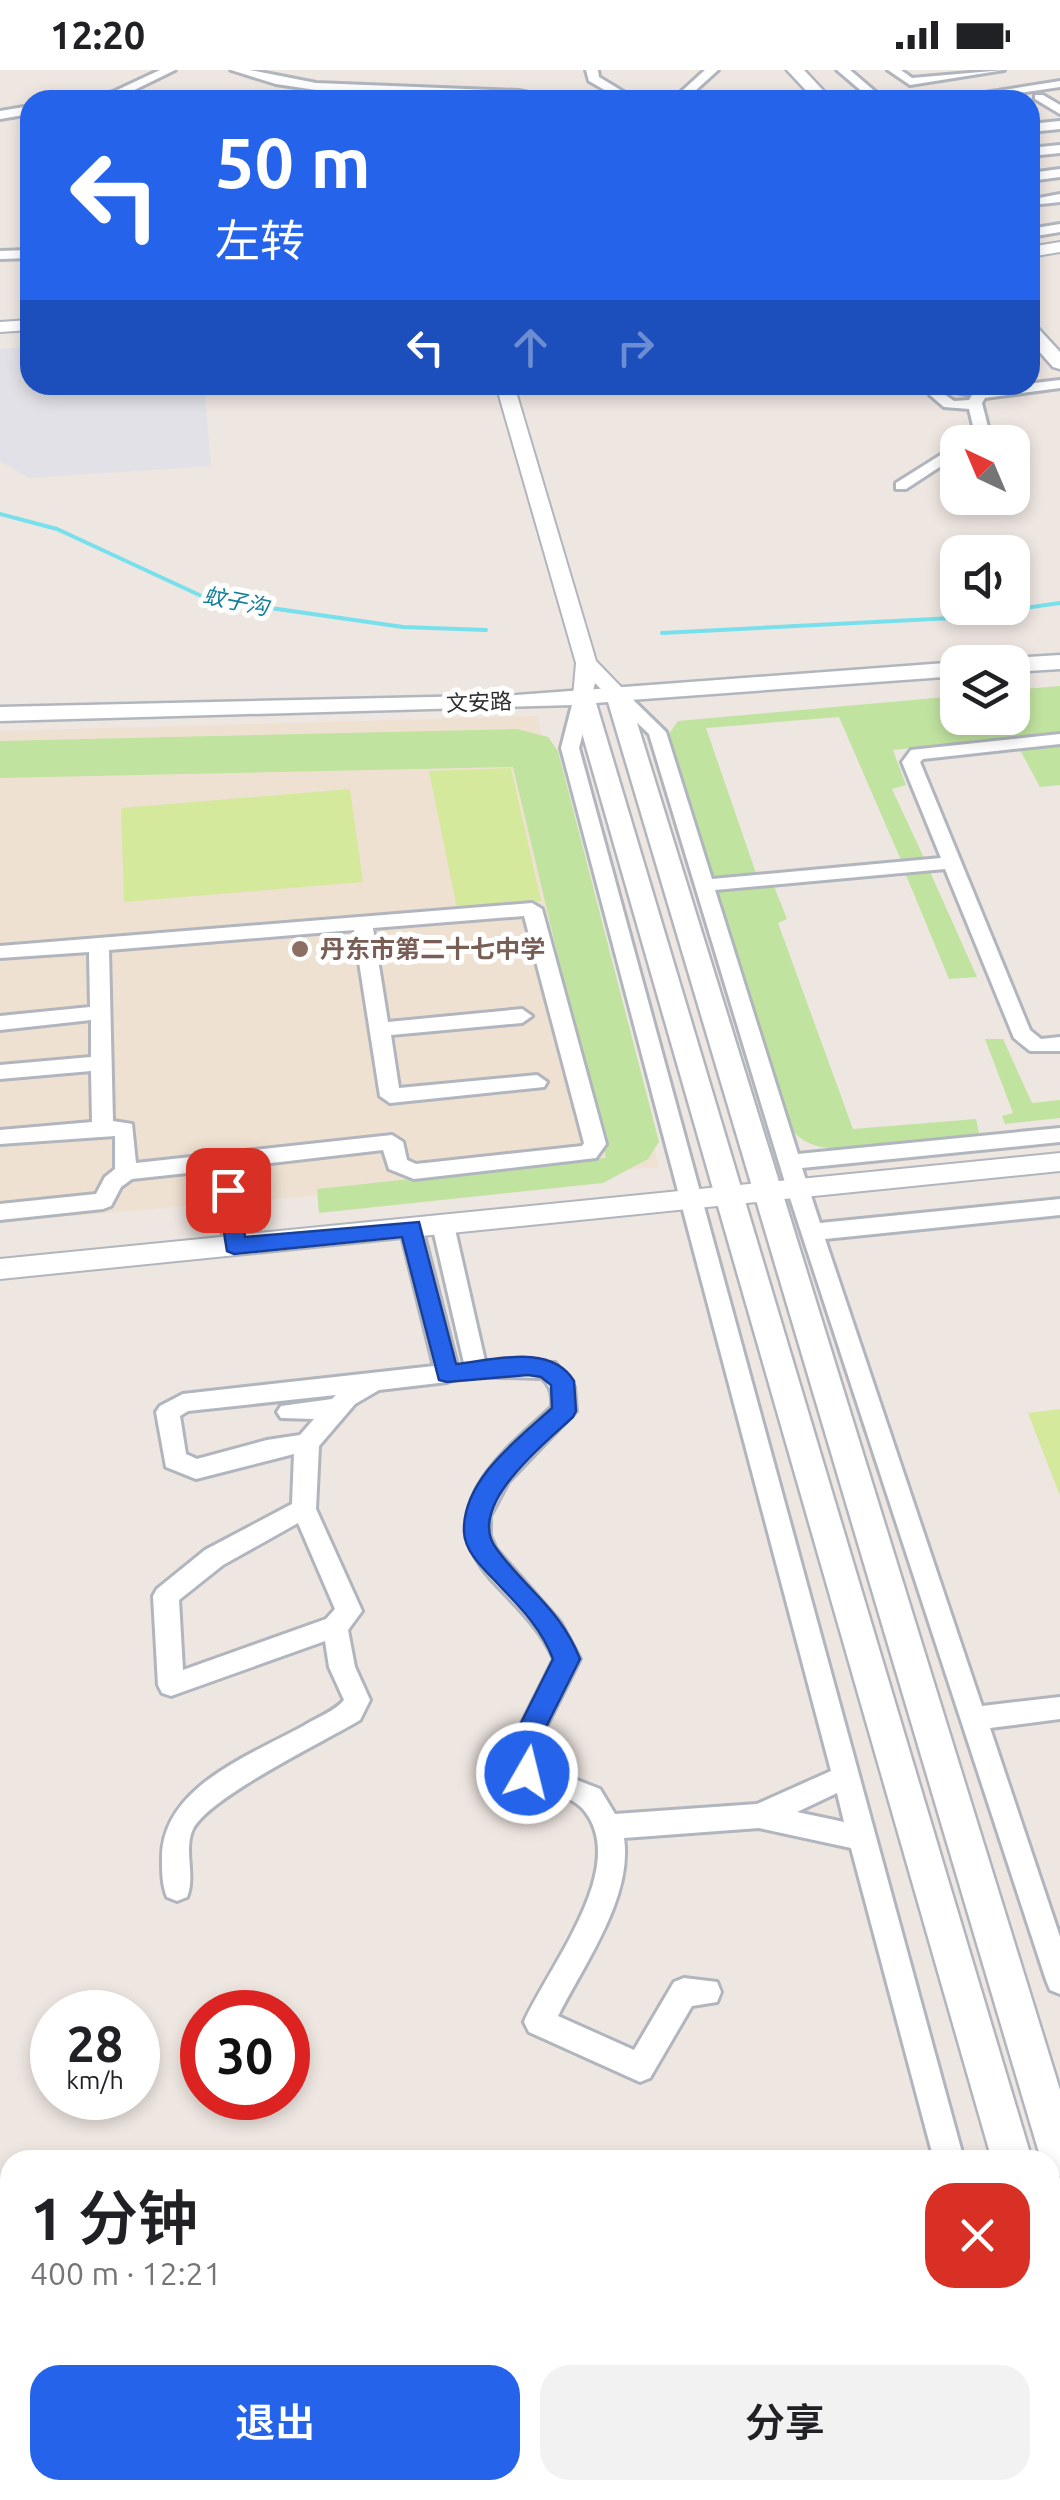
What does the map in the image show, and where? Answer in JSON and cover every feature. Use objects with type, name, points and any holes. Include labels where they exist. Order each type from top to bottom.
[{"type":"main road","points":[[794,70],[814,90]]},
{"type":"main road","points":[[1040,341],[1060,363]]},
{"type":"main road","points":[[1030,664],[1060,662]]},
{"type":"main road","name":"文安路","points":[[0,714],[517,702],[940,670]]},
{"type":"main road","points":[[617,694],[783,1190],[1058,2150]]},
{"type":"main road","points":[[582,697],[1009,2150]]},
{"type":"street","points":[[127,90],[169,70]]},
{"type":"street","points":[[237,70],[277,83],[314,88],[398,90]]},
{"type":"street","points":[[592,70],[593,79],[612,90]]},
{"type":"street","points":[[689,90],[712,70]]},
{"type":"street","points":[[843,70],[868,90]]},
{"type":"street","points":[[894,70],[910,82],[998,70]]},
{"type":"street","points":[[277,83],[279,90]]},
{"type":"street","points":[[1018,90],[1060,84]]},
{"type":"street","points":[[508,395],[586,664],[570,748],[946,2150]]},
{"type":"street","points":[[973,395],[996,395]]},
{"type":"street","points":[[978,398],[981,425]]},
{"type":"street","points":[[901,486],[940,460]]},
{"type":"street","points":[[586,664],[657,732],[790,1162],[783,1190],[812,1232],[1060,1980]]},
{"type":"street","points":[[1060,740],[918,754],[910,762],[1021,1033],[1036,1046],[1060,1044]]},
{"type":"street","points":[[704,885],[952,863]]},
{"type":"street","points":[[0,952],[532,909],[595,1144],[588,1153],[414,1172],[396,1164],[392,1142],[126,1172],[113,1182],[104,1201],[0,1212]]},
{"type":"street","points":[[363,923],[390,1096],[537,1082]]},
{"type":"street","points":[[99,944],[103,1128]]},
{"type":"street","points":[[0,1022],[100,1013]]},
{"type":"street","points":[[380,1029],[522,1016]]},
{"type":"street","points":[[0,1072],[100,1063]]},
{"type":"street","points":[[0,1137],[125,1129],[126,1172]]},
{"type":"street","points":[[790,1162],[1060,1135]]},
{"type":"street","points":[[225,1161],[234,1246]]},
{"type":"street","points":[[0,1269],[1060,1162]]},
{"type":"street","points":[[812,1232],[1060,1208]]},
{"type":"street","points":[[443,1224],[475,1370]]},
{"type":"street","points":[[411,1228],[447,1374]]},
{"type":"street","points":[[307,1444],[267,1449],[196,1470],[175,1460],[168,1412],[183,1403],[475,1370],[548,1368],[562,1381],[564,1411],[510,1460],[484,1497],[476,1534],[484,1553],[540,1612],[559,1640],[566,1659],[520,1753],[527,1773],[590,1798],[608,1827],[612,1858],[608,1891],[538,2022],[640,2068],[684,1992],[707,1992]]},
{"type":"street","points":[[304,1509],[250,1534],[194,1570],[166,1596],[171,1685],[335,1627],[350,1610],[304,1509],[307,1444],[336,1408],[378,1381]]},
{"type":"street","points":[[289,1412],[336,1408]]},
{"type":"street","points":[[177,1888],[175,1840],[185,1816],[219,1790],[351,1712],[357,1700],[342,1667],[335,1627]]},
{"type":"street","points":[[975,1718],[1060,1708]]},
{"type":"street","points":[[758,1816],[847,1776]]},
{"type":"street","points":[[608,1827],[758,1816],[864,1838]]},
{"type":"shaded area","points":[[20,348],[20,395],[205,395],[211,466],[29,478],[0,461],[0,349]]},
{"type":"shaded area","name":"丹东市第二十七中学","points":[[537,716],[659,1167],[0,1222],[0,731]]},
{"type":"green space","points":[[1060,686],[1060,733],[893,750],[906,785],[892,789],[924,858],[901,860],[839,717],[706,728],[756,873],[707,877],[666,738],[678,721],[940,698],[940,735],[1030,735],[1030,689]]},
{"type":"green space","points":[[517,729],[548,737],[558,751],[659,1142],[648,1159],[603,1183],[319,1213],[317,1189],[606,1158],[513,767],[0,778],[0,741]]},
{"type":"green space","points":[[1060,745],[1060,785],[1040,787],[1019,748]]},
{"type":"green space","points":[[511,768],[541,901],[457,909],[429,771]]},
{"type":"green space","points":[[350,789],[363,882],[124,902],[121,808]]},
{"type":"green space","points":[[930,872],[977,977],[949,979],[906,875]]},
{"type":"green space","points":[[774,886],[787,919],[778,923],[853,1129],[976,1119],[979,1133],[873,1148],[832,1149],[808,1142],[785,1124],[714,892]]},
{"type":"green space","points":[[985,1039],[1003,1039],[1032,1103],[1060,1100],[1060,1118],[1005,1124],[1002,1116],[1013,1113]]},
{"type":"green space","points":[[1060,1409],[1060,1496],[1028,1413]]},
{"type":"waterway","name":"蚊子沟","points":[[0,514],[57,529],[208,599],[403,627],[486,630]]},
{"type":"waterway","name":"蚊子沟","points":[[662,633],[953,618],[1060,603]]},
{"type":"place","name":"丹东市第二十七中学","points":[[300,949]]},
{"type":"route","points":[[228,1190],[234,1246],[411,1228],[447,1374],[528,1366],[548,1368],[562,1381],[564,1411],[510,1460],[484,1497],[476,1534],[484,1553],[540,1612],[559,1640],[566,1659],[520,1753],[527,1773]]}]
